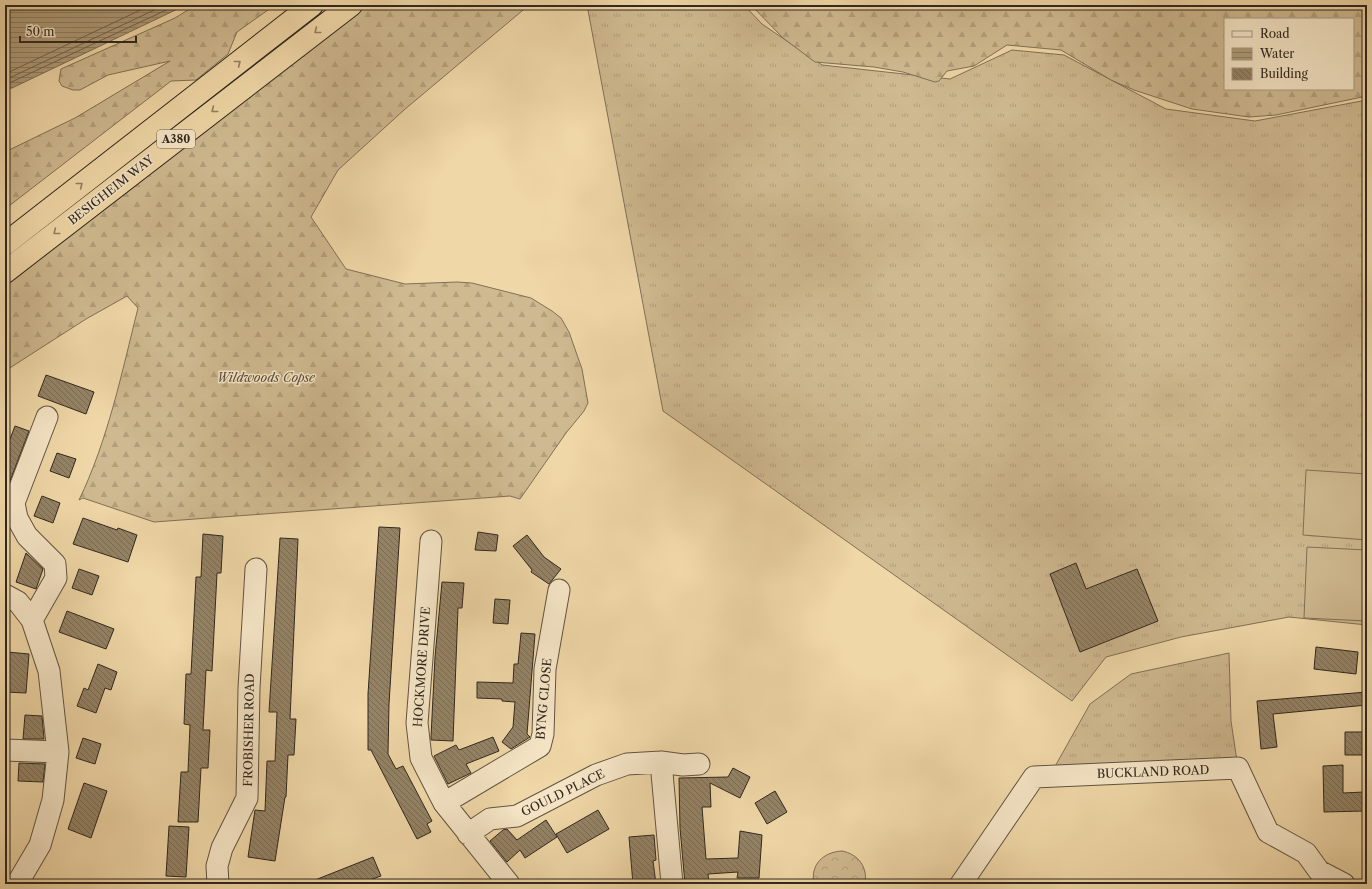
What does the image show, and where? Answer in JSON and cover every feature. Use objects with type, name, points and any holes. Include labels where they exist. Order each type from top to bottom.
[{"type":"highway","name":"BESIGHEIM WAY","points":[[5,244],[312,5]]},
{"type":"highway","name":"BESIGHEIM WAY","points":[[5,272],[351,5]]},
{"type":"street","points":[[32,620],[56,578],[55,564],[27,536],[17,518],[14,503],[47,417]]},
{"type":"street","name":"HOCKMORE DRIVE","points":[[431,541],[417,723],[421,758],[444,803],[510,884]]},
{"type":"street","name":"FROBISHER ROAD","points":[[218,884],[217,866],[222,848],[247,798],[249,688],[256,569]]},
{"type":"street","name":"BYNG CLOSE","points":[[444,803],[540,746],[543,734],[545,670],[559,590]]},
{"type":"street","points":[[5,595],[18,602],[32,620],[49,671],[58,752],[53,800],[40,845],[17,884]]},
{"type":"street","points":[[5,750],[58,752]]},
{"type":"street","points":[[661,762],[672,884]]},
{"type":"street","name":"GOULD PLACE","points":[[468,834],[490,819],[517,816],[596,775],[627,764],[661,762],[683,765],[699,764]]},
{"type":"street","name":"BUCKLAND ROAD","points":[[961,884],[1034,777],[1238,768],[1268,832],[1306,853],[1319,871],[1344,884]]},
{"type":"green space","points":[[196,5],[275,5],[237,32],[228,54],[196,80],[171,81],[5,209],[5,152],[75,118],[170,61],[108,75],[80,90],[73,90],[62,86],[59,81],[61,69],[175,18]]},
{"type":"green space","name":"Wildwoods Copse","points":[[368,5],[529,5],[404,110],[338,170],[311,217],[346,269],[405,284],[457,282],[472,283],[531,298],[552,311],[561,318],[569,332],[582,369],[588,403],[584,411],[566,433],[520,499],[510,496],[154,522],[83,498],[79,500],[106,430],[138,308],[127,296],[86,319],[5,371],[5,287],[211,124]]},
{"type":"green space","points":[[587,5],[744,5],[762,24],[822,65],[950,79],[1012,50],[1064,55],[1166,109],[1255,121],[1367,100],[1367,625],[1289,617],[1181,637],[1106,657],[1072,701],[663,411]]},
{"type":"green space","points":[[751,5],[1367,5],[1367,96],[1276,115],[1249,117],[1192,109],[1134,90],[1111,80],[1061,50],[1007,45],[974,66],[947,71],[939,81],[935,82],[903,72],[874,67],[815,62],[783,38]]},
{"type":"green space","points":[[1306,470],[1367,474],[1367,540],[1303,535]]},
{"type":"green space","points":[[1307,547],[1367,550],[1367,621],[1304,618]]},
{"type":"green space","points":[[1229,653],[1231,721],[1238,768],[1053,770],[1090,704],[1131,674]]},
{"type":"green space","points":[[842,851],[853,855],[861,862],[865,872],[865,884],[814,884],[814,871],[819,861],[829,854]]},
{"type":"water","points":[[5,5],[186,5],[12,88],[5,89]]},
{"type":"building","points":[[46,375],[94,392],[86,414],[38,396]]},
{"type":"building","points":[[15,426],[29,431],[10,481],[5,479],[5,452]]},
{"type":"building","points":[[57,453],[76,459],[69,478],[50,471]]},
{"type":"building","points":[[42,496],[60,503],[53,523],[34,516]]},
{"type":"building","points":[[83,518],[117,530],[118,528],[137,535],[128,562],[73,544]]},
{"type":"building","points":[[379,527],[400,528],[389,704],[388,754],[396,769],[403,766],[432,821],[427,824],[431,832],[417,839],[371,750],[368,750],[368,694]]},
{"type":"building","points":[[478,532],[498,535],[496,551],[475,550]]},
{"type":"building","points":[[203,534],[223,536],[221,573],[217,573],[212,671],[206,670],[203,730],[210,730],[208,768],[201,768],[198,822],[178,822],[181,772],[188,772],[190,725],[184,724],[186,674],[191,674],[196,577],[201,577]]},
{"type":"building","points":[[527,535],[544,557],[561,569],[549,584],[531,572],[532,570],[513,546]]},
{"type":"building","points":[[280,538],[298,539],[290,719],[296,719],[294,755],[288,755],[286,797],[275,861],[248,857],[255,810],[265,811],[267,761],[275,761],[277,712],[269,712]]},
{"type":"building","points":[[26,553],[43,569],[36,589],[16,582]]},
{"type":"building","points":[[1076,563],[1086,589],[1137,569],[1158,621],[1080,652],[1050,574]]},
{"type":"building","points":[[79,569],[99,576],[92,595],[72,588]]},
{"type":"building","points":[[442,582],[464,583],[462,608],[458,608],[453,741],[431,740],[435,657]]},
{"type":"building","points":[[495,599],[510,600],[508,624],[493,623]]},
{"type":"building","points":[[67,611],[114,629],[106,649],[59,632]]},
{"type":"building","points":[[521,633],[535,634],[527,734],[530,737],[511,749],[502,742],[513,727],[515,702],[502,701],[502,699],[477,698],[477,682],[513,683],[514,664],[518,664]]},
{"type":"building","points":[[1316,647],[1358,652],[1356,674],[1314,669]]},
{"type":"building","points":[[7,652],[29,654],[26,693],[5,692]]},
{"type":"building","points":[[98,664],[117,672],[111,690],[105,688],[96,713],[77,706],[84,688],[88,690]]},
{"type":"building","points":[[1367,692],[1367,705],[1273,714],[1277,747],[1261,749],[1257,701]]},
{"type":"building","points":[[25,715],[42,716],[44,739],[23,739]]},
{"type":"building","points":[[1345,732],[1367,732],[1367,755],[1345,755]]},
{"type":"building","points":[[493,737],[499,751],[466,764],[471,773],[448,784],[434,756],[456,745],[459,750]]},
{"type":"building","points":[[83,738],[101,744],[95,764],[76,758]]},
{"type":"building","points":[[19,763],[45,764],[43,782],[18,781]]},
{"type":"building","points":[[1343,765],[1343,793],[1364,792],[1365,811],[1324,812],[1323,766]]},
{"type":"building","points":[[733,768],[750,777],[740,798],[710,783],[711,807],[702,807],[706,859],[738,858],[740,831],[762,835],[759,878],[737,878],[738,872],[708,874],[709,884],[685,884],[680,828],[679,778],[728,777]]},
{"type":"building","points":[[84,783],[107,791],[91,838],[68,829]]},
{"type":"building","points":[[775,791],[787,812],[767,824],[755,803]]},
{"type":"building","points":[[598,810],[609,829],[567,853],[556,834]]},
{"type":"building","points":[[546,820],[557,837],[525,858],[520,850],[507,862],[490,841],[503,830],[507,829],[517,840]]},
{"type":"building","points":[[169,826],[189,827],[186,877],[166,876]]},
{"type":"building","points":[[654,835],[656,860],[653,861],[656,884],[633,884],[629,837]]},
{"type":"building","points":[[373,857],[381,876],[358,884],[305,884]]}]
